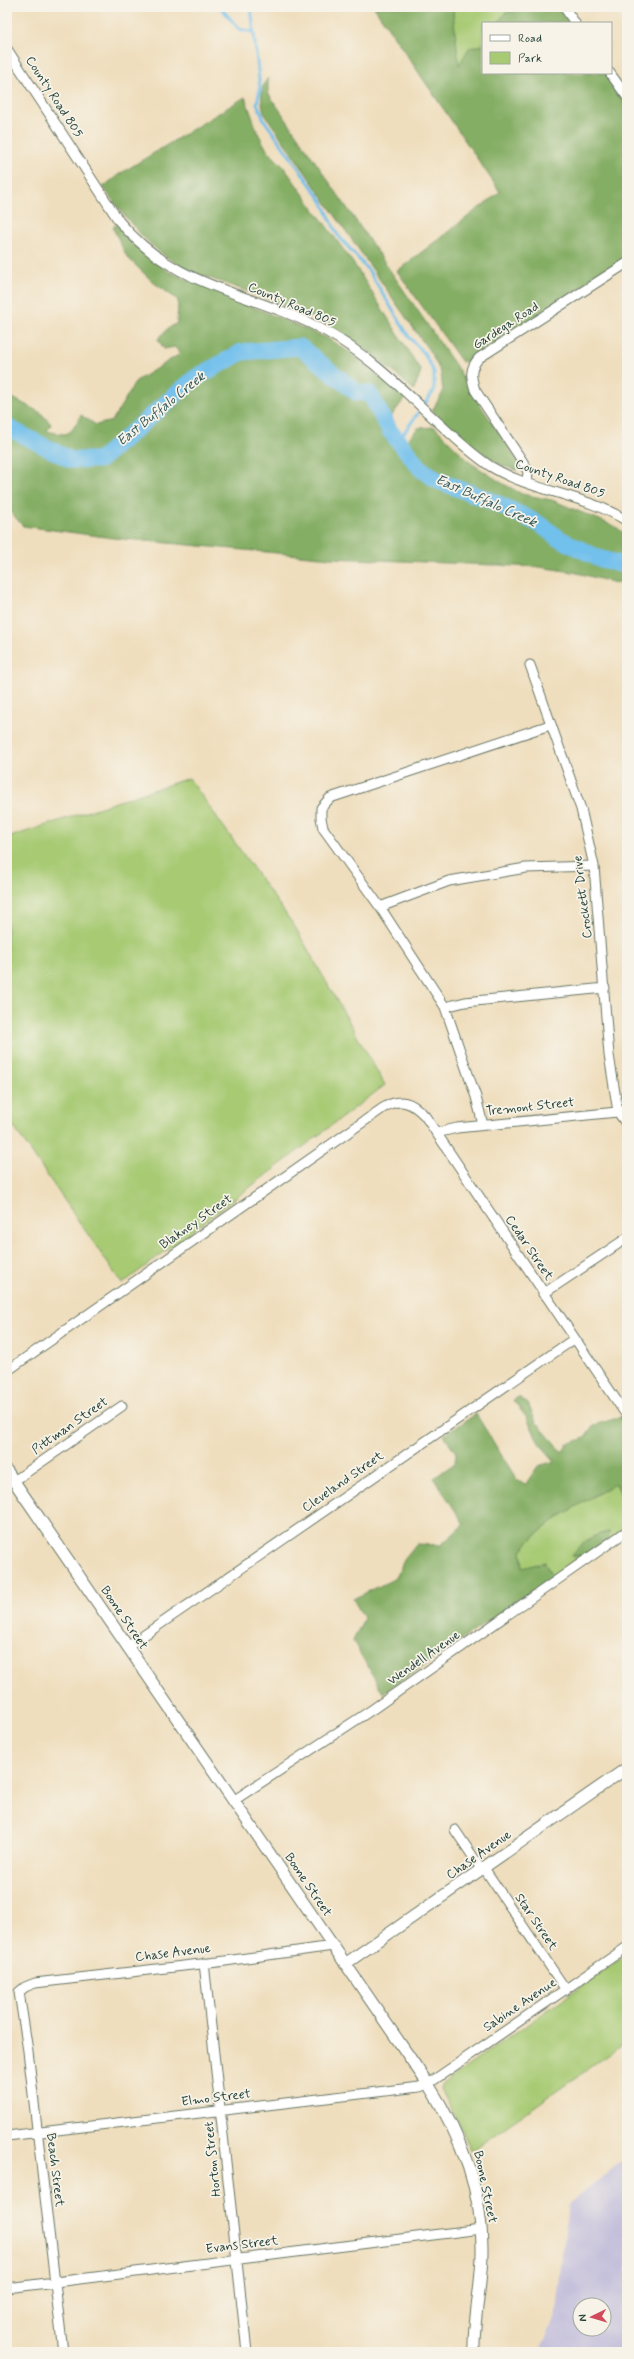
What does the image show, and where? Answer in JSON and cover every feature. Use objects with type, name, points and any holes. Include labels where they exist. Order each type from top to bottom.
[{"type":"street","points":[[564,7],[574,22]]},
{"type":"street","name":"County Road 805","points":[[7,49],[119,221],[138,241],[160,260],[190,277],[297,318],[326,332],[370,361],[479,458],[499,471],[527,482],[594,504],[627,521]]},
{"type":"street","points":[[611,74],[627,97]]},
{"type":"street","name":"Gardega Road","points":[[527,482],[528,472],[523,462],[475,390],[471,378],[472,367],[479,358],[627,263]]},
{"type":"street","name":"Crockett Drive","points":[[530,665],[550,725],[581,808],[594,866],[605,988],[609,1055],[623,1111]]},
{"type":"street","points":[[483,1125],[476,1097],[445,1007],[380,908],[323,828],[321,818],[322,808],[330,798],[550,725]]},
{"type":"street","points":[[380,908],[449,881],[526,868],[594,866]]},
{"type":"street","points":[[445,1007],[465,1002],[605,988]]},
{"type":"street","name":"Cedar Street","points":[[403,1101],[418,1109],[436,1133],[543,1294],[627,1416]]},
{"type":"street","name":"Blakney Street","points":[[7,1371],[390,1103],[403,1101]]},
{"type":"street","points":[[623,1111],[627,1125]]},
{"type":"street","name":"Tremont Street","points":[[436,1133],[457,1128],[623,1111]]},
{"type":"street","points":[[543,1294],[627,1238]]},
{"type":"street","name":"Cleveland Street","points":[[127,1647],[574,1339]]},
{"type":"street","name":"Pittman Street","points":[[14,1481],[122,1406]]},
{"type":"street","name":"Boone Street","points":[[7,1471],[428,2084],[452,2124],[462,2147],[471,2176],[481,2229],[482,2252],[474,2352]]},
{"type":"street","name":"Wendell Avenue","points":[[233,1801],[386,1700],[627,1531]]},
{"type":"street","name":"Chase Avenue","points":[[345,1964],[627,1768]]},
{"type":"street","name":"Star Street","points":[[456,1830],[566,1990]]},
{"type":"street","name":"Chase Avenue","points":[[19,1992],[25,1986],[35,1983],[204,1964],[333,1946]]},
{"type":"street","name":"Sabine Avenue","points":[[428,2084],[627,1947]]},
{"type":"street","name":"Horton Street","points":[[204,1964],[247,2352]]},
{"type":"street","name":"Beach Street","points":[[19,1992],[56,2282],[63,2352]]},
{"type":"street","name":"Elmo Street","points":[[7,2136],[418,2087],[428,2084]]},
{"type":"street","name":"Evans Street","points":[[7,2288],[236,2258],[481,2229]]},
{"type":"shaded area","points":[[627,2157],[627,2352],[539,2352],[555,2319],[568,2204]]},
{"type":"green space","points":[[374,7],[455,7],[453,13],[459,65],[469,48],[482,45],[482,74],[606,74],[627,105],[627,258],[467,361],[462,362],[397,271],[500,192]]},
{"type":"green space","points":[[455,7],[520,7],[519,10],[505,13],[499,22],[482,22],[482,46],[459,66],[453,13]]},
{"type":"green space","points":[[520,7],[558,7],[569,22],[499,22],[505,13],[518,10]]},
{"type":"green space","points":[[268,78],[268,93],[460,372],[470,390],[518,461],[518,470],[508,468],[485,455],[461,437],[432,411],[443,392],[441,373],[432,355],[264,113],[262,104],[262,90]]},
{"type":"green space","points":[[245,97],[258,133],[267,150],[283,166],[356,267],[421,371],[414,390],[358,345],[322,322],[279,303],[196,273],[169,259],[152,246],[137,230],[103,187],[118,175]]},
{"type":"green space","points":[[116,224],[132,244],[169,272],[327,338],[352,354],[405,398],[390,418],[406,441],[418,428],[435,427],[471,463],[502,483],[522,494],[552,500],[614,526],[627,535],[627,582],[616,583],[573,572],[539,567],[331,558],[113,538],[23,526],[7,508],[7,395],[41,413],[51,424],[47,431],[65,434],[74,427],[81,415],[96,425],[112,421],[136,381],[180,354],[175,347],[164,349],[158,339],[166,330],[177,323],[178,300],[153,282],[127,257],[113,228]]},
{"type":"green space","points":[[189,778],[295,927],[385,1085],[122,1284],[7,1117],[7,838]]},
{"type":"green space","points":[[519,1397],[528,1404],[536,1422],[562,1452],[567,1444],[585,1438],[594,1425],[621,1417],[627,1426],[627,1522],[623,1516],[626,1508],[616,1483],[565,1513],[541,1531],[521,1551],[523,1568],[545,1562],[552,1578],[383,1693],[353,1641],[364,1618],[353,1599],[396,1578],[404,1560],[417,1544],[441,1545],[464,1524],[434,1478],[455,1463],[456,1453],[444,1435],[476,1414],[517,1480],[525,1485],[538,1466],[555,1461],[539,1443],[527,1418],[513,1400]]},
{"type":"green space","points":[[616,1483],[626,1508],[623,1516],[627,1526],[608,1540],[609,1532],[592,1537],[580,1547],[573,1556],[584,1556],[552,1578],[523,1568],[521,1551],[531,1540],[565,1513]]},
{"type":"green space","points":[[609,1532],[608,1540],[584,1556],[572,1556],[592,1537]]},
{"type":"green space","points":[[627,1954],[627,2042],[471,2151],[459,2123],[440,2089],[441,2085]]},
{"type":"waterway","points":[[220,7],[239,29],[253,32]]},
{"type":"waterway","points":[[251,7],[260,89],[257,103],[264,120],[322,201],[337,234],[369,271],[409,337],[424,353],[434,372],[434,391],[398,441]]},
{"type":"waterway","name":"East Buffalo Creek","points":[[7,427],[71,460],[100,460],[195,378],[242,352],[300,347],[356,392],[370,394],[390,431],[421,469],[438,481],[492,501],[541,525],[558,538],[598,558],[627,566]]}]
